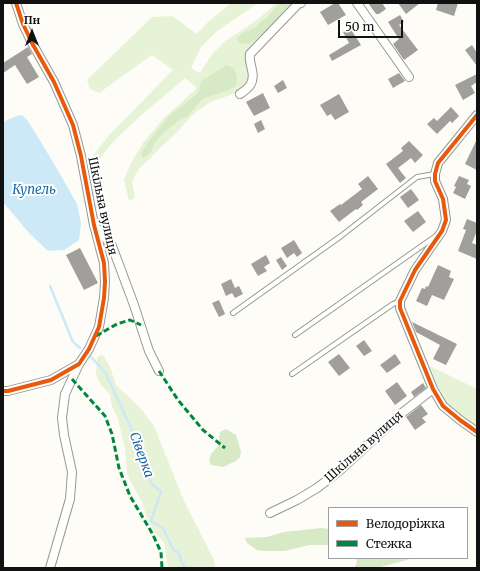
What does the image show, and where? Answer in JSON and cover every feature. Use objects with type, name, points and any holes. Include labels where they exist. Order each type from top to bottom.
[{"type":"street","name":"Шкільна вулиця","points":[[5,392],[51,380],[79,364],[89,349],[99,327],[106,282],[104,263],[94,225],[81,156],[73,125],[54,82],[22,24],[16,3]]},
{"type":"street","points":[[240,94],[252,83],[252,71],[249,63],[250,54],[301,3]]},
{"type":"street","points":[[357,3],[409,78]]},
{"type":"street","points":[[477,115],[438,163],[435,181],[442,199],[446,220],[442,232],[415,270],[400,301],[400,308],[433,389],[443,406],[477,432]]},
{"type":"street","name":"Шкільна вулиця","points":[[94,225],[112,246],[149,351],[159,371]]},
{"type":"street","points":[[50,568],[70,499],[72,472],[62,418],[65,394],[79,364]]},
{"type":"street","name":"Шкільна вулиця","points":[[270,513],[297,500],[317,488],[338,472],[402,413],[433,389]]},
{"type":"lane","points":[[233,313],[341,236],[417,177],[435,174]]},
{"type":"lane","points":[[295,335],[442,232]]},
{"type":"lane","points":[[292,374],[393,304],[400,301]]},
{"type":"green space","points":[[231,3],[258,3],[216,32],[201,47],[191,68],[200,73],[212,54],[225,41],[247,27],[276,3],[297,3],[251,49],[250,78],[245,87],[236,93],[210,102],[192,115],[179,130],[138,170],[132,182],[135,198],[129,201],[124,180],[130,165],[143,143],[163,119],[197,88],[185,78],[138,118],[115,140],[94,165],[92,157],[110,134],[173,70],[152,55],[99,93],[90,89],[87,80],[152,17],[172,16],[197,34],[207,23]]},
{"type":"green space","points":[[281,3],[292,3],[280,18],[250,44],[239,43],[237,38],[242,33],[255,28]]},
{"type":"green space","points":[[226,65],[236,72],[236,86],[227,91],[205,98],[188,116],[178,121],[163,133],[155,143],[151,152],[143,158],[141,154],[148,142],[168,117],[198,93],[203,80]]},
{"type":"green space","points":[[100,355],[104,356],[110,367],[116,385],[141,409],[154,426],[184,501],[214,560],[215,568],[168,568],[164,543],[155,533],[146,516],[143,504],[127,473],[125,449],[118,419],[112,407],[110,395],[99,382],[96,374],[97,358]]},
{"type":"green space","points":[[430,366],[477,389],[477,427],[450,407],[439,390]]},
{"type":"green space","points":[[226,429],[236,435],[241,451],[240,457],[236,461],[223,467],[211,465],[209,460],[211,454],[218,446],[220,432]]},
{"type":"green space","points":[[322,528],[328,529],[328,545],[309,545],[285,551],[263,551],[257,550],[247,543],[245,538],[267,537],[284,532]]},
{"type":"green space","points":[[356,559],[410,559],[377,568],[354,568],[357,560]]},
{"type":"water","name":"Купель","points":[[22,115],[28,121],[77,204],[81,223],[79,240],[64,250],[48,251],[29,233],[3,202],[3,122]]},
{"type":"building","points":[[335,3],[338,3],[346,15],[328,25],[320,12]]},
{"type":"building","points":[[368,3],[382,3],[386,9],[379,14],[376,14]]},
{"type":"building","points":[[398,3],[420,3],[406,14]]},
{"type":"building","points":[[438,3],[458,3],[454,16],[436,10]]},
{"type":"building","points":[[400,15],[404,22],[399,25],[418,50],[404,60],[393,44],[399,39],[388,22]]},
{"type":"building","points":[[350,28],[361,45],[332,61],[329,55],[349,43],[343,32]]},
{"type":"building","points":[[472,45],[477,53],[477,66],[465,50]]},
{"type":"building","points":[[28,47],[32,54],[27,57],[39,77],[27,84],[15,65],[3,73],[3,63]]},
{"type":"building","points":[[399,73],[405,81],[393,88],[388,79]]},
{"type":"building","points":[[477,74],[477,82],[471,86],[475,93],[463,100],[455,85]]},
{"type":"building","points":[[283,80],[287,88],[278,93],[274,86]]},
{"type":"building","points":[[263,93],[270,108],[254,116],[246,102]]},
{"type":"building","points":[[339,94],[349,112],[335,120],[331,114],[327,116],[320,105]]},
{"type":"building","points":[[451,107],[459,116],[452,123],[450,121],[437,134],[427,124],[434,118],[437,121]]},
{"type":"building","points":[[261,120],[265,129],[258,133],[254,124]]},
{"type":"building","points":[[477,139],[477,170],[465,164]]},
{"type":"building","points":[[409,141],[423,155],[415,163],[411,158],[398,168],[406,178],[400,183],[386,164],[403,151],[401,148]]},
{"type":"building","points":[[368,176],[378,189],[361,202],[363,205],[339,222],[330,211],[340,204],[341,205],[362,189],[358,184]]},
{"type":"building","points":[[459,176],[469,180],[467,184],[471,186],[465,199],[453,193],[456,187],[454,186]]},
{"type":"building","points":[[411,189],[419,200],[408,208],[400,197]]},
{"type":"building","points":[[418,211],[426,222],[413,232],[404,221]]},
{"type":"building","points":[[467,219],[477,223],[477,231],[472,243],[477,245],[477,259],[458,251],[466,230],[463,229]]},
{"type":"building","points":[[294,240],[302,253],[297,257],[294,253],[287,258],[281,248]]},
{"type":"building","points":[[80,248],[98,283],[84,290],[66,255]]},
{"type":"building","points":[[266,255],[270,263],[264,267],[267,271],[258,276],[251,264]]},
{"type":"building","points":[[281,257],[287,266],[282,270],[276,260]]},
{"type":"building","points":[[438,265],[451,271],[449,277],[454,279],[444,300],[432,295],[427,306],[416,301],[422,288],[425,289],[426,286],[428,287]]},
{"type":"building","points":[[231,279],[235,288],[239,286],[243,294],[235,298],[232,293],[226,296],[221,284]]},
{"type":"building","points":[[219,300],[225,314],[219,317],[212,303]]},
{"type":"building","points":[[412,322],[457,344],[446,365],[433,359],[440,345],[416,332]]},
{"type":"building","points":[[364,340],[372,351],[364,356],[356,346]]},
{"type":"building","points":[[339,354],[350,368],[339,376],[328,362]]},
{"type":"building","points":[[395,354],[401,363],[387,373],[380,365]]},
{"type":"building","points":[[397,382],[407,396],[395,405],[385,391]]},
{"type":"building","points":[[423,383],[426,388],[414,397],[411,392]]},
{"type":"building","points":[[421,405],[428,414],[422,418],[426,422],[415,430],[406,417]]},
{"type":"waterway","name":"Сіверка","points":[[50,286],[73,342],[80,348]]},
{"type":"waterway","name":"Сіверка","points":[[91,357],[105,372],[140,447],[151,483],[161,492],[151,521],[163,528],[173,549],[179,554],[185,568]]},
{"type":"marked path","points":[[96,336],[117,324],[130,320],[141,325]]},
{"type":"marked path","points":[[159,371],[178,400],[203,430],[225,448]]},
{"type":"marked path","points":[[72,379],[105,416],[112,434],[119,468],[130,496],[152,533],[161,552],[162,568]]},
{"type":"cycle path","points":[[3,391],[51,380],[79,364],[89,349],[99,327],[105,282],[104,263],[94,225],[81,156],[73,125],[54,82],[23,24],[16,3]]},
{"type":"cycle path","points":[[477,115],[438,163],[435,181],[443,199],[446,220],[442,231],[415,270],[400,301],[400,308],[433,389],[443,406],[477,432]]}]
